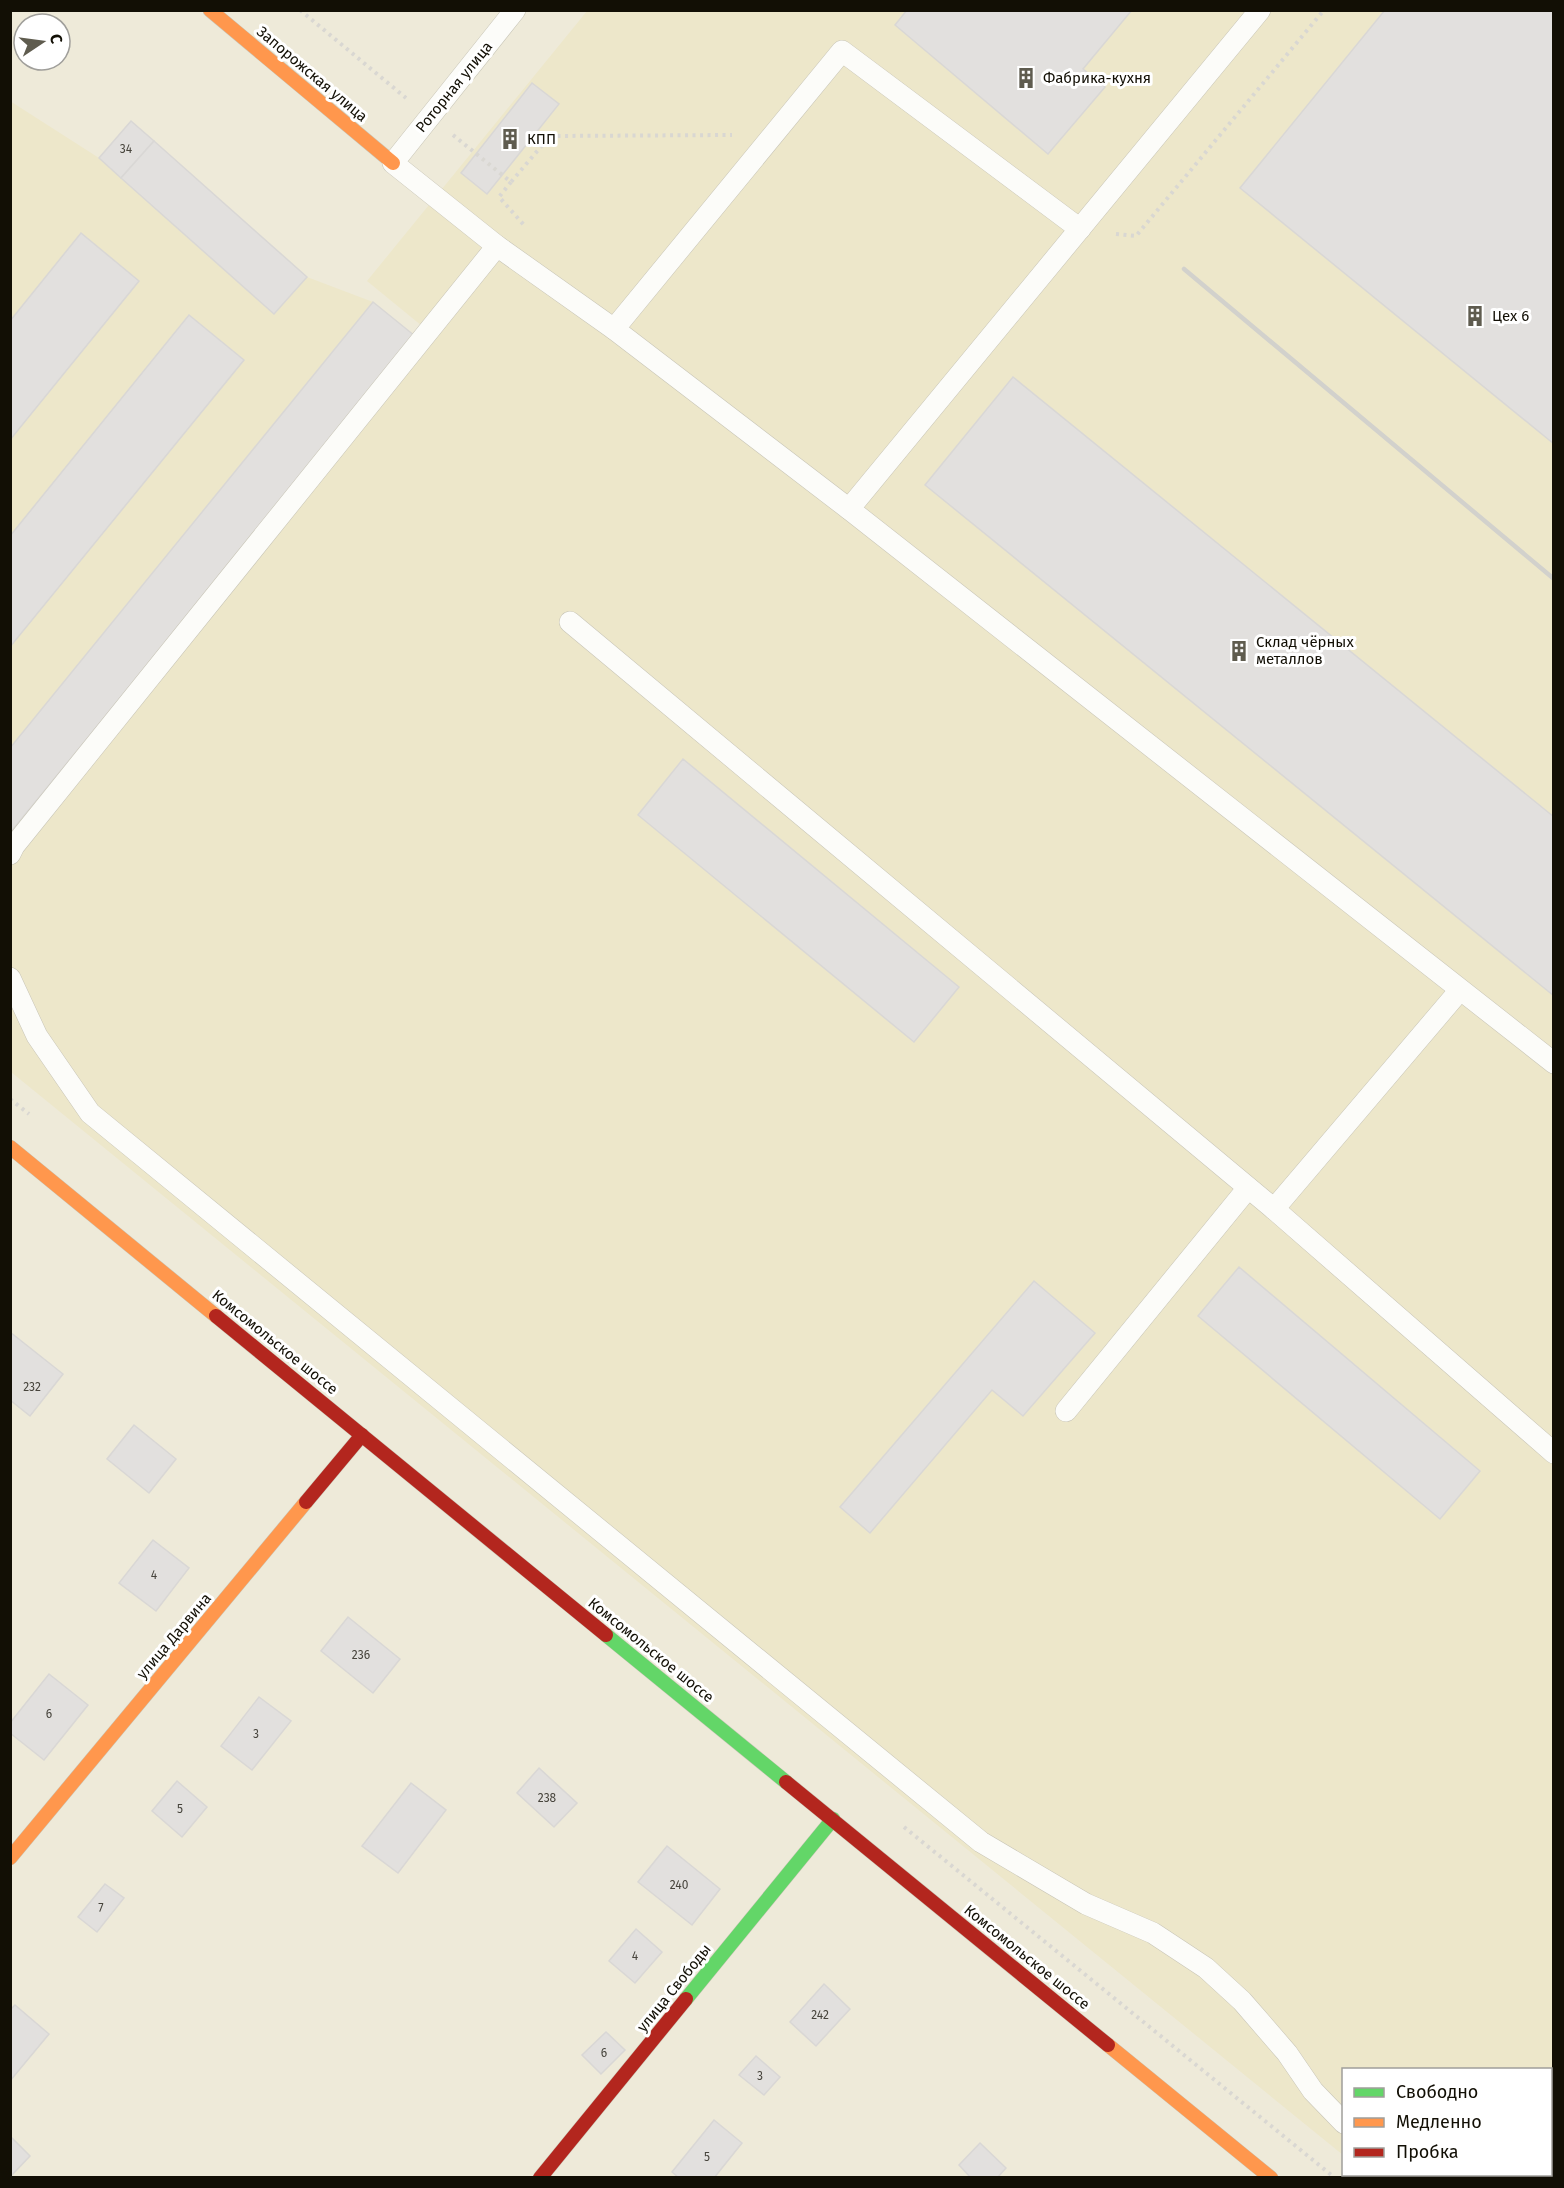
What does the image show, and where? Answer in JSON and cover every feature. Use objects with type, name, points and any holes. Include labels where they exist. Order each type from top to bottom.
[{"type":"main road","name":"Запорожская улица","points":[[210,10],[393,163]]},
{"type":"main road","name":"Комсомольское шоссе","points":[[10,1147],[1271,2178]]},
{"type":"main road","name":"улица Дарвина","points":[[10,1858],[362,1435]]},
{"type":"main road","name":"улица Свободы","points":[[540,2178],[833,1819]]},
{"type":"lane","name":"Роторная улица","points":[[393,163],[438,123],[515,10]]},
{"type":"lane","points":[[849,509],[1260,10]]},
{"type":"lane","points":[[614,329],[842,51],[1080,229]]},
{"type":"lane","points":[[393,163],[497,246],[614,329],[849,509],[1554,1063]]},
{"type":"lane","points":[[10,854],[14,846],[497,246]]},
{"type":"lane","points":[[570,622],[1274,1209],[1554,1453]]},
{"type":"lane","points":[[10,978],[37,1036],[90,1113],[981,1842],[1086,1904],[1153,1933],[1206,1968],[1242,2001],[1287,2053],[1313,2091],[1342,2121]]},
{"type":"lane","points":[[1274,1209],[1460,990]]},
{"type":"lane","points":[[1066,1411],[1248,1188]]},
{"type":"path","points":[[300,10],[511,182],[550,136],[772,135]]},
{"type":"path","points":[[1080,229],[1137,236],[1324,10]]},
{"type":"shaded area","points":[[587,11],[1553,11],[1553,2177],[1369,2176],[1552,2176],[1552,2068],[1342,2068],[1342,2154],[11,1072],[10,101],[99,158],[131,121],[307,277],[373,302],[415,336],[422,326],[367,281]]},
{"type":"building","name":"Фабрика-кухня","points":[[907,10],[1132,10],[1083,69],[1105,87],[1048,154],[895,25]]},
{"type":"building","name":"Цех 6","points":[[1385,10],[1554,10],[1554,444],[1240,188]]},
{"type":"building","name":"КПП","points":[[532,83],[559,104],[487,194],[461,173]]},
{"type":"building","points":[[131,121],[154,141],[121,178],[99,158]]},
{"type":"building","points":[[154,141],[307,277],[274,314],[121,178]]},
{"type":"building","points":[[81,233],[139,281],[10,440],[10,321]]},
{"type":"building","points":[[373,302],[415,336],[10,833],[10,748]]},
{"type":"building","points":[[189,315],[244,360],[10,647],[10,536]]},
{"type":"building","name":"Склад чёрных металлов","points":[[1013,377],[1554,817],[1554,996],[925,485]]},
{"type":"building","points":[[683,759],[959,987],[914,1042],[638,815]]},
{"type":"building","points":[[1239,1267],[1480,1471],[1440,1519],[1198,1316]]},
{"type":"building","points":[[1034,1281],[1095,1333],[1023,1416],[992,1390],[870,1533],[840,1507]]},
{"type":"building","points":[[10,1332],[63,1374],[30,1416],[10,1400]]},
{"type":"building","points":[[134,1425],[176,1459],[149,1493],[107,1459]]},
{"type":"building","points":[[153,1540],[189,1568],[156,1611],[119,1583]]},
{"type":"building","points":[[348,1617],[400,1659],[373,1693],[321,1651]]},
{"type":"building","points":[[49,1674],[88,1705],[44,1760],[10,1733],[10,1723]]},
{"type":"building","points":[[259,1697],[291,1721],[252,1770],[221,1746]]},
{"type":"building","points":[[539,1768],[577,1803],[554,1827],[517,1793]]},
{"type":"building","points":[[177,1781],[207,1807],[182,1837],[152,1811]]},
{"type":"building","points":[[411,1783],[446,1810],[398,1873],[362,1846]]},
{"type":"building","points":[[667,1846],[720,1889],[692,1925],[638,1882]]},
{"type":"building","points":[[105,1884],[124,1898],[97,1932],[78,1917]]},
{"type":"building","points":[[636,1929],[662,1952],[635,1983],[609,1961]]},
{"type":"building","points":[[824,1984],[850,2009],[816,2046],[790,2022]]},
{"type":"building","points":[[15,2005],[49,2034],[10,2081],[10,2010]]},
{"type":"building","points":[[606,2032],[625,2050],[601,2074],[582,2055]]},
{"type":"building","points":[[756,2056],[780,2077],[764,2095],[739,2075]]},
{"type":"building","points":[[1554,2078],[1554,2178],[1513,2178],[1511,2176],[1552,2176],[1552,2080]]},
{"type":"building","points":[[714,2120],[742,2143],[714,2178],[679,2178],[672,2172]]},
{"type":"building","points":[[10,2136],[30,2156],[10,2177]]},
{"type":"building","points":[[980,2143],[1006,2168],[997,2178],[971,2178],[959,2165]]},
{"type":"railway","points":[[1184,269],[1554,579]]},
{"type":"traffic: fast","points":[[606,1635],[786,1782]]},
{"type":"traffic: fast","points":[[686,1999],[833,1819]]},
{"type":"traffic: slow","points":[[210,10],[393,163]]},
{"type":"traffic: slow","points":[[10,1147],[216,1316]]},
{"type":"traffic: slow","points":[[10,1858],[306,1502]]},
{"type":"traffic: slow","points":[[1108,2045],[1271,2178]]},
{"type":"traffic: jam","points":[[216,1316],[606,1635]]},
{"type":"traffic: jam","points":[[306,1502],[362,1435]]},
{"type":"traffic: jam","points":[[786,1782],[1108,2045]]},
{"type":"traffic: jam","points":[[540,2178],[686,1999]]},
{"type":"place","name":"Фабрика-кухня","points":[[1026,78]]},
{"type":"place","name":"КПП","points":[[510,139]]},
{"type":"place","name":"Цех 6","points":[[1475,316]]},
{"type":"place","name":"Склад чёрных металлов","points":[[1239,651]]}]
